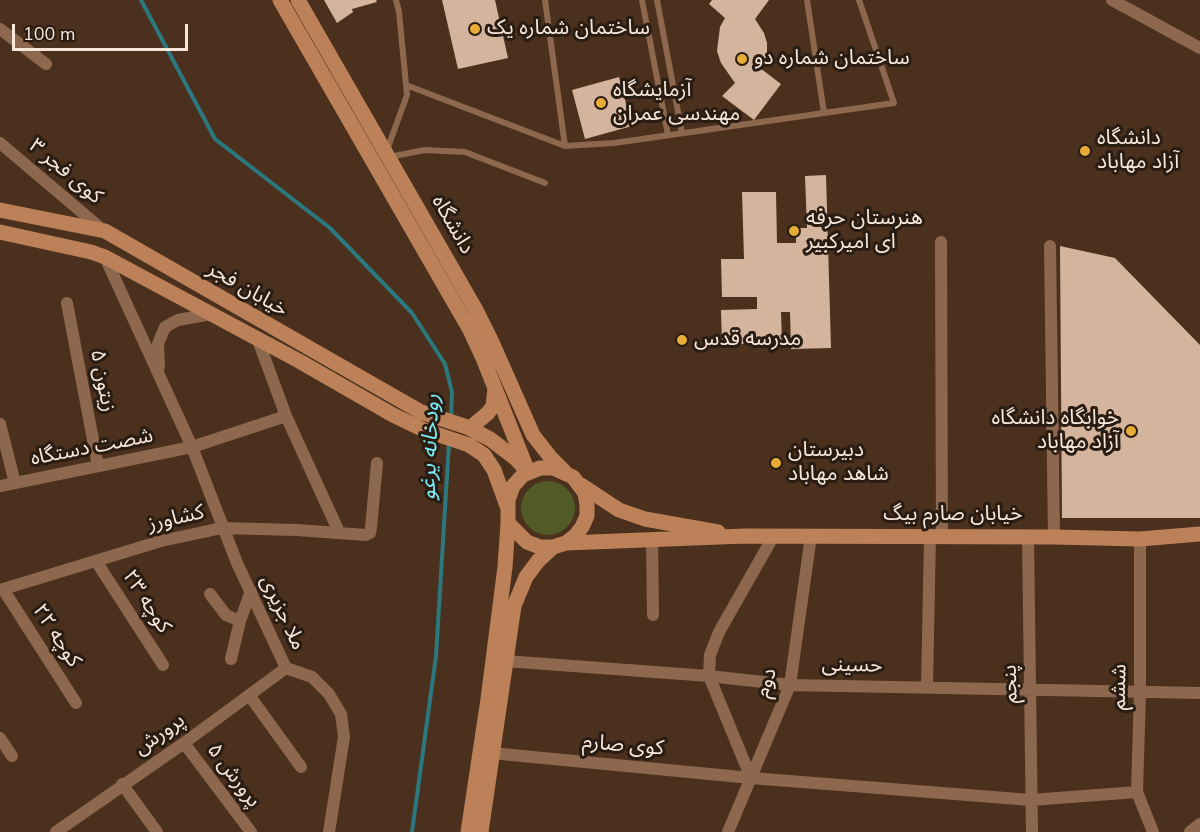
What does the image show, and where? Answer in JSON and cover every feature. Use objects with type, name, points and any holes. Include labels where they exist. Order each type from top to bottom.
[{"type":"main road","name":"دانشگاه","points":[[280,0],[466,323],[483,358],[528,472]]},
{"type":"main road","name":"دانشگاه","points":[[298,0],[476,310],[530,428],[541,446],[565,472]]},
{"type":"main road","name":"خیابان فجر","points":[[0,210],[105,231],[421,412],[469,428],[498,444],[528,472]]},
{"type":"main road","name":"خیابان فجر","points":[[0,232],[91,252],[105,258],[424,430],[469,445],[484,455],[494,470],[507,506]]},
{"type":"main road","points":[[469,428],[493,406],[495,388]]},
{"type":"main road","points":[[468,832],[505,567],[507,506],[513,486],[528,472],[546,467],[565,472],[579,483],[585,493],[586,516],[575,536],[538,561],[520,590],[514,606],[481,832]]},
{"type":"main road","name":"خیابان صارم بیگ","points":[[579,483],[619,510],[645,519],[745,537]]},
{"type":"main road","points":[[508,523],[527,542],[540,547],[560,545]]},
{"type":"main road","name":"خیابان صارم بیگ","points":[[560,545],[745,537],[1140,539],[1200,534]]},
{"type":"main road","points":[[1161,537],[1200,545]]},
{"type":"street","points":[[1112,0],[1200,48]]},
{"type":"street","points":[[0,28],[46,64]]},
{"type":"street","name":"کوی فجر ۳","points":[[0,143],[105,231]]},
{"type":"street","points":[[927,687],[936,537],[941,242]]},
{"type":"street","points":[[1050,246],[1054,537]]},
{"type":"street","name":"ملا جزیری","points":[[105,258],[192,447],[222,528],[286,668],[312,677],[329,694],[341,714],[344,737],[329,832]]},
{"type":"street","name":"زیتون ۵","points":[[67,303],[98,466]]},
{"type":"street","points":[[160,377],[158,344],[165,327],[178,320],[211,314]]},
{"type":"street","points":[[258,340],[286,416],[339,532]]},
{"type":"street","name":"شصت دستگاه","points":[[0,486],[192,447],[286,416]]},
{"type":"street","points":[[0,424],[15,483]]},
{"type":"street","name":"کشاورز","points":[[1,589],[161,542],[222,528],[366,535],[370,533],[371,528],[377,464]]},
{"type":"street","name":"دوم","points":[[728,832],[790,685],[811,536]]},
{"type":"street","points":[[751,778],[709,676],[710,655],[719,632],[773,537]]},
{"type":"street","name":"پنجم","points":[[1028,537],[1032,832]]},
{"type":"street","name":"ششم","points":[[1140,539],[1140,692],[1137,792],[1153,832]]},
{"type":"street","points":[[652,541],[652,615]]},
{"type":"street","name":"کوچه ۲۳","points":[[96,561],[163,664]]},
{"type":"street","name":"کوچه ۲۲","points":[[1,589],[76,704]]},
{"type":"street","points":[[231,659],[240,621],[251,591]]},
{"type":"street","points":[[210,594],[226,615],[240,621]]},
{"type":"street","name":"حسینی","points":[[505,661],[709,676],[790,685],[1200,693]]},
{"type":"street","name":"پرورش","points":[[60,831],[122,784],[286,668]]},
{"type":"street","points":[[249,695],[301,767]]},
{"type":"street","points":[[0,738],[12,756]]},
{"type":"street","name":"پرورش ۵","points":[[183,743],[251,832]]},
{"type":"street","name":"کوی صارم","points":[[491,753],[751,778],[1031,800],[1137,792]]},
{"type":"street","points":[[122,784],[157,832]]},
{"type":"street","points":[[1190,832],[1200,824]]},
{"type":"lane","points":[[396,0],[407,95],[387,155],[425,150],[465,152],[545,183]]},
{"type":"lane","points":[[545,0],[565,146]]},
{"type":"lane","points":[[642,0],[668,135]]},
{"type":"lane","points":[[657,0],[682,133]]},
{"type":"lane","points":[[807,0],[824,113]]},
{"type":"lane","points":[[406,85],[565,146],[614,143],[894,103],[859,0]]},
{"type":"green space","points":[[543,481],[553,481],[563,485],[571,493],[575,508],[571,523],[563,531],[553,535],[543,535],[533,531],[525,523],[521,513],[521,503],[525,493],[533,485]]},
{"type":"building","points":[[324,0],[376,0],[377,2],[352,9],[353,12],[337,23]]},
{"type":"building","name":"ساختمان شماره یک","points":[[442,0],[495,0],[508,58],[458,69]]},
{"type":"building","name":"ساختمان شماره دو","points":[[712,0],[769,0],[755,19],[767,43],[767,55],[760,68],[781,84],[754,120],[722,96],[735,83],[721,63],[717,51],[720,27],[725,18],[709,4]]},
{"type":"building","name":"آزمایشگاه مهندسی عمران","points":[[619,77],[632,126],[585,139],[572,90]]},
{"type":"building","points":[[826,175],[831,348],[791,349],[790,312],[781,312],[782,343],[722,344],[721,310],[757,309],[757,297],[722,297],[721,259],[744,259],[742,192],[776,192],[777,243],[796,243],[796,228],[807,228],[805,176]]},
{"type":"building","name":"خوابگاه دانشگاه آزاد مهاباد","points":[[1060,246],[1115,258],[1200,345],[1200,518],[1062,518]]},
{"type":"waterway","name":"رودخانه یرغو","points":[[141,0],[215,139],[330,228],[412,313],[445,364],[452,392],[451,417]]},
{"type":"waterway","name":"رودخانه یرغو","points":[[412,832],[436,656],[449,443]]},
{"type":"place","name":"ساختمان شماره یک","points":[[475,29]]},
{"type":"place","name":"ساختمان شماره دو","points":[[742,59]]},
{"type":"place","name":"آزمایشگاه مهندسی عمران","points":[[601,103]]},
{"type":"place","name":"دانشگاه آزاد مهاباد","points":[[1085,151]]},
{"type":"place","name":"هنرستان حرفه ای امیرکبیر","points":[[794,231]]},
{"type":"place","name":"مدرسه قدس","points":[[682,340]]},
{"type":"place","name":"خوابگاه دانشگاه آزاد مهاباد","points":[[1131,431]]},
{"type":"place","name":"دبیرستان شاهد مهاباد","points":[[776,463]]}]
